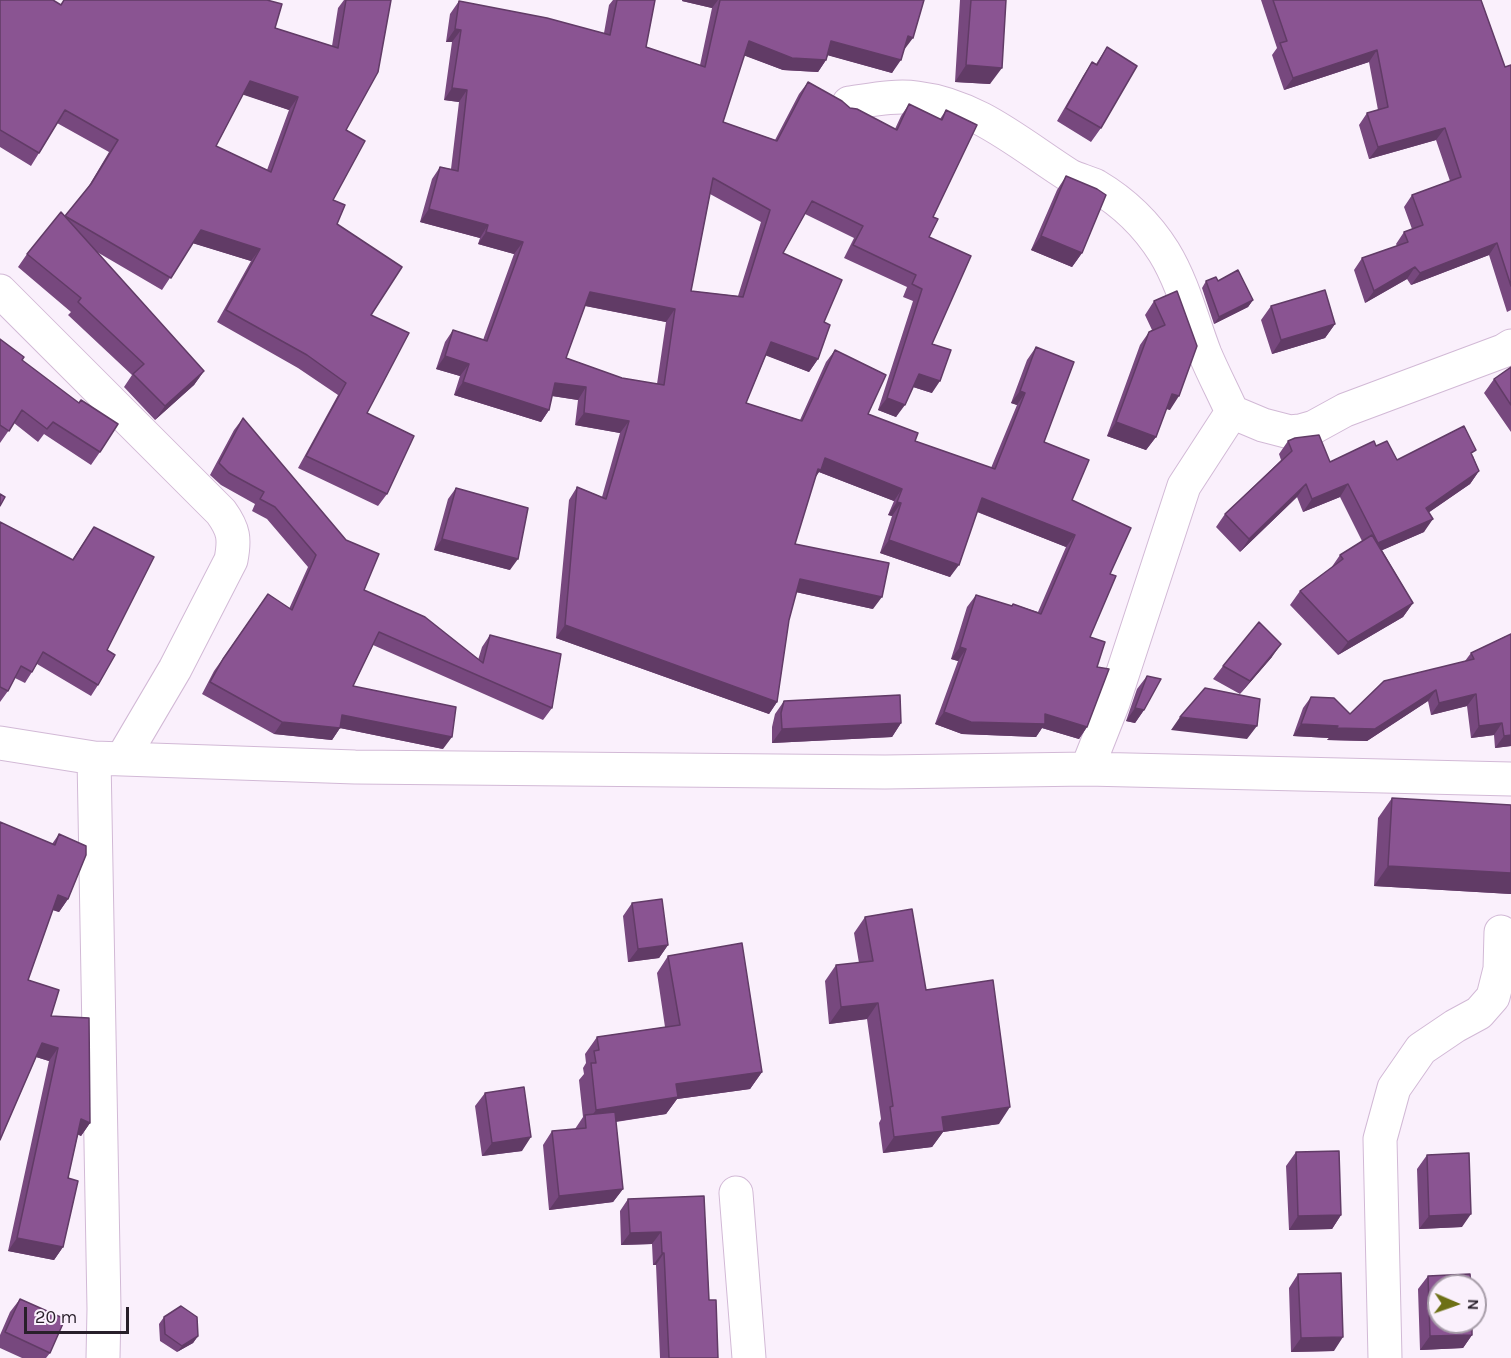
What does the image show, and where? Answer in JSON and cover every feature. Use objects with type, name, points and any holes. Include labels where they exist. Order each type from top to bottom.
[{"type":"street","points":[[849,103],[916,98],[954,106],[993,123],[1072,177],[1094,186],[1122,204],[1148,230],[1165,254],[1206,356],[1232,412],[1272,427],[1290,432],[1314,427],[1345,410],[1511,346]]},
{"type":"street","points":[[0,291],[222,512],[230,525],[234,541],[231,560],[175,669],[108,758],[103,1358]]},
{"type":"street","points":[[1087,769],[1113,702],[1184,486],[1232,412]]},
{"type":"street","points":[[0,743],[108,758],[355,767],[885,772],[1087,769],[1511,779]]},
{"type":"street","points":[[1385,1358],[1380,1139],[1394,1088],[1421,1049],[1479,1013],[1493,997],[1500,969],[1501,932]]},
{"type":"street","points":[[736,1193],[749,1358]]},
{"type":"building","points":[[0,0],[53,0],[61,5],[64,0],[267,0],[282,4],[275,28],[338,48],[346,0],[391,0],[378,72],[346,130],[365,141],[333,200],[345,205],[337,224],[402,267],[371,315],[409,333],[367,413],[414,436],[387,494],[306,456],[346,383],[307,355],[226,310],[260,249],[201,230],[171,278],[65,216],[91,184],[118,140],[65,110],[39,153],[0,130]],"holes":[[[250,81],[298,97],[271,172],[216,146]]]},
{"type":"building","points":[[617,0],[655,0],[646,47],[705,67],[720,0],[924,0],[913,38],[908,36],[901,60],[831,41],[826,60],[792,58],[749,41],[723,122],[777,141],[808,82],[850,108],[857,109],[897,130],[909,104],[942,120],[946,110],[977,125],[933,217],[938,219],[929,237],[971,256],[932,344],[951,350],[940,381],[919,374],[905,405],[887,398],[922,289],[912,284],[916,275],[853,245],[863,226],[812,201],[783,253],[842,280],[824,322],[830,325],[818,359],[771,342],[746,403],[802,421],[835,350],[886,375],[868,414],[918,433],[915,441],[995,469],[1025,393],[1020,391],[1036,347],[1074,362],[1044,442],[1089,460],[1072,500],[1131,528],[1110,574],[1116,576],[1090,637],[1105,642],[1097,667],[1109,669],[1087,727],[1045,714],[1045,724],[971,722],[944,712],[966,649],[960,647],[976,595],[1041,614],[1075,535],[982,498],[959,565],[889,540],[901,503],[897,502],[902,489],[825,458],[821,470],[818,469],[795,544],[889,563],[882,597],[800,579],[789,620],[777,702],[565,625],[577,487],[606,499],[629,421],[584,413],[586,387],[555,383],[549,410],[463,382],[469,364],[445,356],[453,330],[487,341],[523,242],[486,232],[488,225],[429,209],[440,167],[458,171],[467,90],[452,88],[461,30],[455,29],[459,1],[547,18],[610,35]],"holes":[[[713,178],[770,210],[743,297],[691,291]],[[590,292],[675,309],[664,385],[622,378],[566,358]]]},
{"type":"building","points":[[971,0],[1006,0],[1002,68],[966,65]]},
{"type":"building","points":[[1273,0],[1481,0],[1505,67],[1511,65],[1511,286],[1497,243],[1420,273],[1415,267],[1374,291],[1362,258],[1408,242],[1404,232],[1423,225],[1412,195],[1461,177],[1445,128],[1378,147],[1367,113],[1388,107],[1377,50],[1293,78],[1280,43],[1287,41]]},
{"type":"building","points":[[1107,47],[1137,66],[1101,128],[1066,108],[1092,62],[1097,65]]},
{"type":"building","points":[[1066,176],[1106,195],[1082,253],[1041,236]]},
{"type":"building","points":[[61,212],[204,371],[165,406],[133,374],[144,364],[78,302],[81,298],[27,254]]},
{"type":"building","points":[[1238,270],[1253,300],[1219,317],[1206,281],[1216,277],[1218,281]]},
{"type":"building","points":[[1325,290],[1335,324],[1281,340],[1271,306]]},
{"type":"building","points":[[1177,291],[1197,346],[1179,396],[1172,394],[1156,437],[1116,422],[1149,332],[1165,325],[1154,301]]},
{"type":"building","points":[[0,339],[24,357],[22,360],[79,403],[81,400],[118,424],[100,452],[53,422],[47,429],[22,410],[9,431],[0,425]]},
{"type":"building","points":[[1511,367],[1511,405],[1494,379]]},
{"type":"building","points":[[243,418],[346,540],[379,554],[364,590],[425,617],[483,663],[490,635],[561,654],[552,708],[379,632],[353,686],[456,707],[452,737],[342,715],[340,728],[282,722],[210,682],[223,659],[268,594],[292,610],[316,555],[275,507],[260,499],[264,492],[229,473],[219,463]]},
{"type":"building","points":[[1464,426],[1476,450],[1471,453],[1479,471],[1426,508],[1433,519],[1378,543],[1348,484],[1312,499],[1306,484],[1249,539],[1225,514],[1292,451],[1288,441],[1295,438],[1319,435],[1330,462],[1374,441],[1376,446],[1387,441],[1397,460]]},
{"type":"building","points":[[456,488],[528,508],[518,559],[442,539]]},
{"type":"building","points":[[0,494],[5,497],[0,506]]},
{"type":"building","points":[[0,522],[73,560],[94,527],[154,557],[107,650],[115,655],[98,685],[43,652],[32,672],[21,666],[8,691],[0,687]]},
{"type":"building","points":[[1372,535],[1413,603],[1348,642],[1300,591],[1343,559],[1340,555]]},
{"type":"building","points":[[1259,622],[1281,644],[1250,681],[1223,666]]},
{"type":"building","points":[[1511,634],[1511,735],[1504,736],[1502,723],[1479,726],[1476,694],[1439,703],[1436,690],[1375,729],[1301,724],[1311,697],[1334,698],[1350,714],[1384,681],[1474,659],[1471,653]]},
{"type":"building","points":[[1147,676],[1161,679],[1144,710],[1135,708]]},
{"type":"building","points":[[1205,688],[1260,699],[1257,726],[1180,717]]},
{"type":"building","points":[[900,695],[901,723],[782,729],[781,713],[784,701]]},
{"type":"building","points":[[1392,798],[1511,805],[1511,873],[1388,866]]},
{"type":"building","points":[[0,822],[55,845],[59,834],[86,846],[86,855],[68,899],[58,895],[28,980],[59,990],[51,1016],[89,1018],[90,1123],[81,1119],[68,1178],[78,1181],[63,1247],[17,1238],[58,1048],[42,1043],[0,1140]]},
{"type":"building","points":[[662,899],[668,945],[638,949],[632,903]]},
{"type":"building","points":[[912,909],[926,990],[993,980],[1010,1107],[942,1117],[944,1131],[894,1137],[890,1107],[893,1106],[878,1003],[841,1007],[836,965],[873,961],[865,917]]},
{"type":"building","points":[[742,943],[762,1072],[676,1084],[678,1097],[596,1110],[591,1063],[596,1063],[594,1051],[599,1050],[597,1037],[680,1025],[668,956]]},
{"type":"building","points":[[524,1087],[531,1137],[492,1143],[485,1093]]},
{"type":"building","points":[[615,1112],[623,1189],[559,1196],[552,1131],[586,1128],[585,1115]]},
{"type":"building","points":[[1339,1151],[1341,1215],[1298,1216],[1296,1152]]},
{"type":"building","points":[[1469,1153],[1471,1214],[1429,1216],[1427,1155]]},
{"type":"building","points":[[704,1196],[709,1300],[716,1300],[718,1358],[669,1358],[661,1232],[630,1233],[628,1199]]},
{"type":"building","points":[[1341,1273],[1343,1337],[1301,1338],[1298,1274]]},
{"type":"building","points":[[20,1299],[65,1319],[50,1353],[5,1332]]},
{"type":"building","points":[[181,1306],[197,1317],[198,1336],[182,1346],[165,1334],[164,1317]]},
{"type":"building","points":[[1430,1334],[1472,1334],[1472,1335],[1430,1336]]}]
